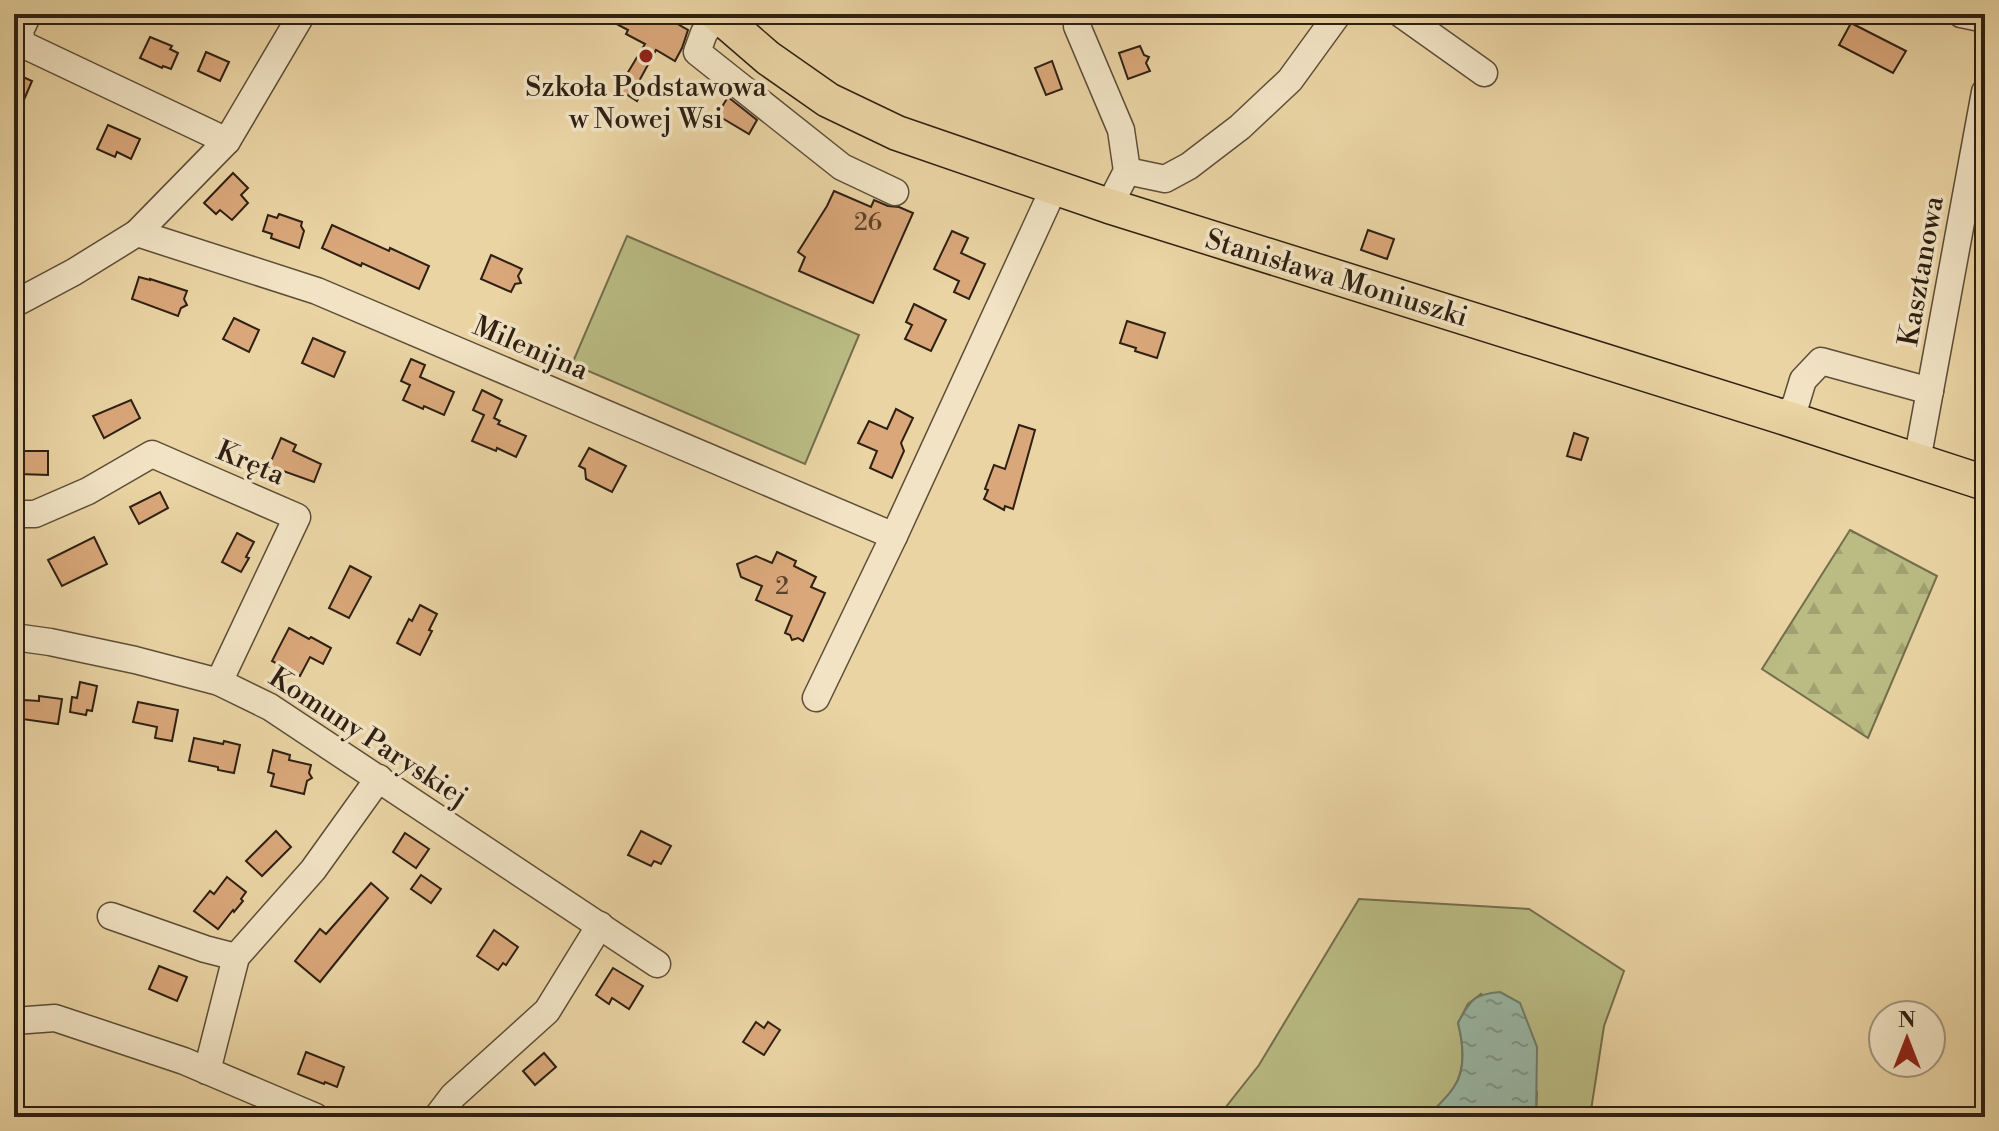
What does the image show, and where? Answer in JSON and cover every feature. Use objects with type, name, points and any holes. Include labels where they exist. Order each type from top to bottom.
[{"type":"main road","name":"Stanisława Moniuszki","points":[[717,14],[768,58],[828,100],[897,133],[1109,206],[1985,483]]},
{"type":"street","points":[[28,14],[20,31],[22,44],[227,141]]},
{"type":"street","points":[[14,304],[137,233],[227,141],[302,14]]},
{"type":"street","points":[[717,14],[704,33],[697,52],[842,167],[895,192]]},
{"type":"street","points":[[1077,14],[1077,26],[1121,130],[1127,171],[1109,206]]},
{"type":"street","points":[[1127,171],[1165,179],[1189,166],[1240,127],[1290,80],[1338,14]]},
{"type":"street","points":[[1401,14],[1484,73]]},
{"type":"street","points":[[1961,14],[1985,19]]},
{"type":"street","name":"Kasztanowa","points":[[1917,461],[1985,92]]},
{"type":"street","points":[[816,698],[1054,188]]},
{"type":"street","name":"Milenijna","points":[[137,233],[317,291],[894,536]]},
{"type":"street","points":[[1786,418],[1796,403],[1803,380],[1821,361],[1930,391]]},
{"type":"street","name":"Kręta","points":[[14,514],[35,514],[88,491],[152,454],[297,517],[219,682]]},
{"type":"street","name":"Komuny Paryskiej","points":[[14,637],[135,660],[219,682],[270,707],[657,964]]},
{"type":"street","points":[[207,1071],[236,957],[313,870],[379,778]]},
{"type":"street","points":[[111,916],[236,957]]},
{"type":"street","points":[[437,1117],[453,1096],[547,1011],[600,925]]},
{"type":"street","points":[[14,1021],[55,1018],[184,1061],[316,1117]]},
{"type":"green space","points":[[627,236],[859,335],[805,464],[572,364]]},
{"type":"green space","points":[[1850,530],[1937,576],[1868,738],[1762,669]]},
{"type":"green space","points":[[1359,899],[1529,909],[1624,971],[1604,1026],[1590,1117],[1536,1117],[1537,1092],[1481,994],[1468,1004],[1458,1023],[1462,1056],[1458,1080],[1427,1117],[1218,1117],[1259,1065]]},
{"type":"water","points":[[1500,992],[1520,1003],[1537,1047],[1536,1117],[1427,1117],[1451,1091],[1461,1072],[1462,1047],[1458,1023],[1462,1015],[1478,997]]},
{"type":"building","name":"Szkoła Podstawowa w Nowej Wsi","points":[[598,14],[660,14],[688,30],[675,61],[656,50],[638,83],[644,88],[637,101],[618,89],[645,44],[626,34],[628,30]]},
{"type":"building","points":[[1851,23],[1906,51],[1893,73],[1839,45]]},
{"type":"building","points":[[150,37],[172,46],[170,49],[178,53],[171,69],[140,58]]},
{"type":"building","points":[[1140,46],[1144,55],[1149,57],[1146,63],[1150,71],[1128,79],[1119,53]]},
{"type":"building","points":[[206,52],[229,62],[220,81],[198,71]]},
{"type":"building","points":[[1052,61],[1062,89],[1046,95],[1035,68]]},
{"type":"building","points":[[14,73],[32,81],[14,123]]},
{"type":"building","points":[[728,97],[757,120],[749,134],[717,115]]},
{"type":"building","points":[[108,125],[140,139],[131,159],[117,152],[115,157],[97,149]]},
{"type":"building","points":[[233,173],[248,188],[241,195],[248,203],[232,220],[220,210],[216,214],[204,203]]},
{"type":"building","points":[[834,191],[871,207],[874,200],[913,213],[873,303],[799,271],[805,257],[798,252]]},
{"type":"building","points":[[279,214],[302,222],[304,231],[299,248],[271,238],[272,234],[263,231],[268,215],[277,218]]},
{"type":"building","points":[[332,225],[429,266],[419,289],[322,248]]},
{"type":"building","points":[[1368,230],[1394,239],[1387,259],[1361,250]]},
{"type":"building","points":[[952,231],[968,238],[961,253],[985,264],[969,299],[954,292],[959,281],[934,269]]},
{"type":"building","points":[[491,255],[522,269],[518,276],[521,283],[515,284],[511,292],[481,279]]},
{"type":"building","points":[[139,277],[187,291],[184,299],[187,305],[181,308],[178,316],[132,299]]},
{"type":"building","points":[[914,304],[946,320],[931,351],[905,339],[912,325],[906,322]]},
{"type":"building","points":[[234,318],[259,330],[249,352],[223,339]]},
{"type":"building","points":[[1127,321],[1165,333],[1157,358],[1120,343]]},
{"type":"building","points":[[313,338],[345,352],[334,377],[302,363]]},
{"type":"building","points":[[411,359],[425,365],[420,377],[454,392],[444,415],[403,400],[410,385],[401,381]]},
{"type":"building","points":[[482,390],[502,400],[494,418],[500,421],[498,424],[526,436],[516,457],[472,441],[484,415],[473,410]]},
{"type":"building","points":[[131,400],[140,418],[104,438],[93,416]]},
{"type":"building","points":[[896,409],[913,418],[901,443],[904,451],[892,478],[870,468],[877,451],[858,443],[869,421],[887,429]]},
{"type":"building","points":[[1019,425],[1035,430],[1013,509],[1005,506],[1004,510],[984,499],[988,490],[985,489],[994,465],[1005,469]]},
{"type":"building","points":[[1574,433],[1588,438],[1581,460],[1567,456]]},
{"type":"building","points":[[281,438],[296,445],[293,451],[321,464],[314,482],[269,466]]},
{"type":"building","points":[[589,448],[626,466],[612,492],[586,479],[585,469],[579,466]]},
{"type":"building","points":[[19,451],[48,451],[48,475],[19,474]]},
{"type":"building","points":[[160,492],[168,508],[139,524],[130,507]]},
{"type":"building","points":[[237,533],[254,542],[241,572],[222,562]]},
{"type":"building","points":[[94,537],[107,564],[62,586],[48,560]]},
{"type":"building","points":[[777,552],[796,561],[794,566],[816,577],[811,587],[825,593],[803,641],[798,638],[792,640],[785,633],[792,616],[756,600],[762,586],[741,577],[737,564],[756,556],[772,563]]},
{"type":"building","points":[[350,566],[371,577],[349,618],[329,608]]},
{"type":"building","points":[[420,605],[437,614],[420,655],[397,643]]},
{"type":"building","points":[[289,628],[331,648],[323,664],[310,657],[300,676],[272,661]]},
{"type":"building","points":[[80,682],[97,686],[92,711],[87,710],[86,715],[70,712],[72,697],[77,698]]},
{"type":"building","points":[[39,696],[62,699],[58,724],[22,719],[24,700],[39,701]]},
{"type":"building","points":[[138,702],[178,710],[172,741],[155,738],[157,727],[133,722]]},
{"type":"building","points":[[194,738],[240,745],[234,773],[189,761]]},
{"type":"building","points":[[273,750],[290,755],[289,760],[311,765],[309,773],[312,778],[307,781],[304,794],[271,786],[274,774],[268,772]]},
{"type":"building","points":[[276,831],[291,847],[262,876],[246,861]]},
{"type":"building","points":[[641,831],[671,846],[661,864],[654,861],[651,866],[628,855]]},
{"type":"building","points":[[405,833],[429,849],[416,868],[393,852]]},
{"type":"building","points":[[421,875],[441,889],[431,903],[411,889]]},
{"type":"building","points":[[227,877],[246,892],[241,899],[243,901],[218,929],[194,911],[210,891],[214,894]]},
{"type":"building","points":[[371,883],[388,898],[320,982],[295,961],[320,929],[326,934]]},
{"type":"building","points":[[494,930],[518,947],[506,965],[503,963],[498,970],[477,956]]},
{"type":"building","points":[[159,966],[187,977],[177,1001],[149,989]]},
{"type":"building","points":[[613,968],[643,986],[629,1009],[612,998],[609,1004],[596,995]]},
{"type":"building","points":[[756,1022],[764,1028],[768,1022],[780,1030],[764,1055],[743,1042]]},
{"type":"building","points":[[306,1052],[344,1067],[337,1087],[298,1074]]},
{"type":"building","points":[[544,1053],[556,1067],[535,1085],[523,1071]]},
{"type":"place","name":"Szkoła Podstawowa w Nowej Wsi","points":[[646,56]]}]
